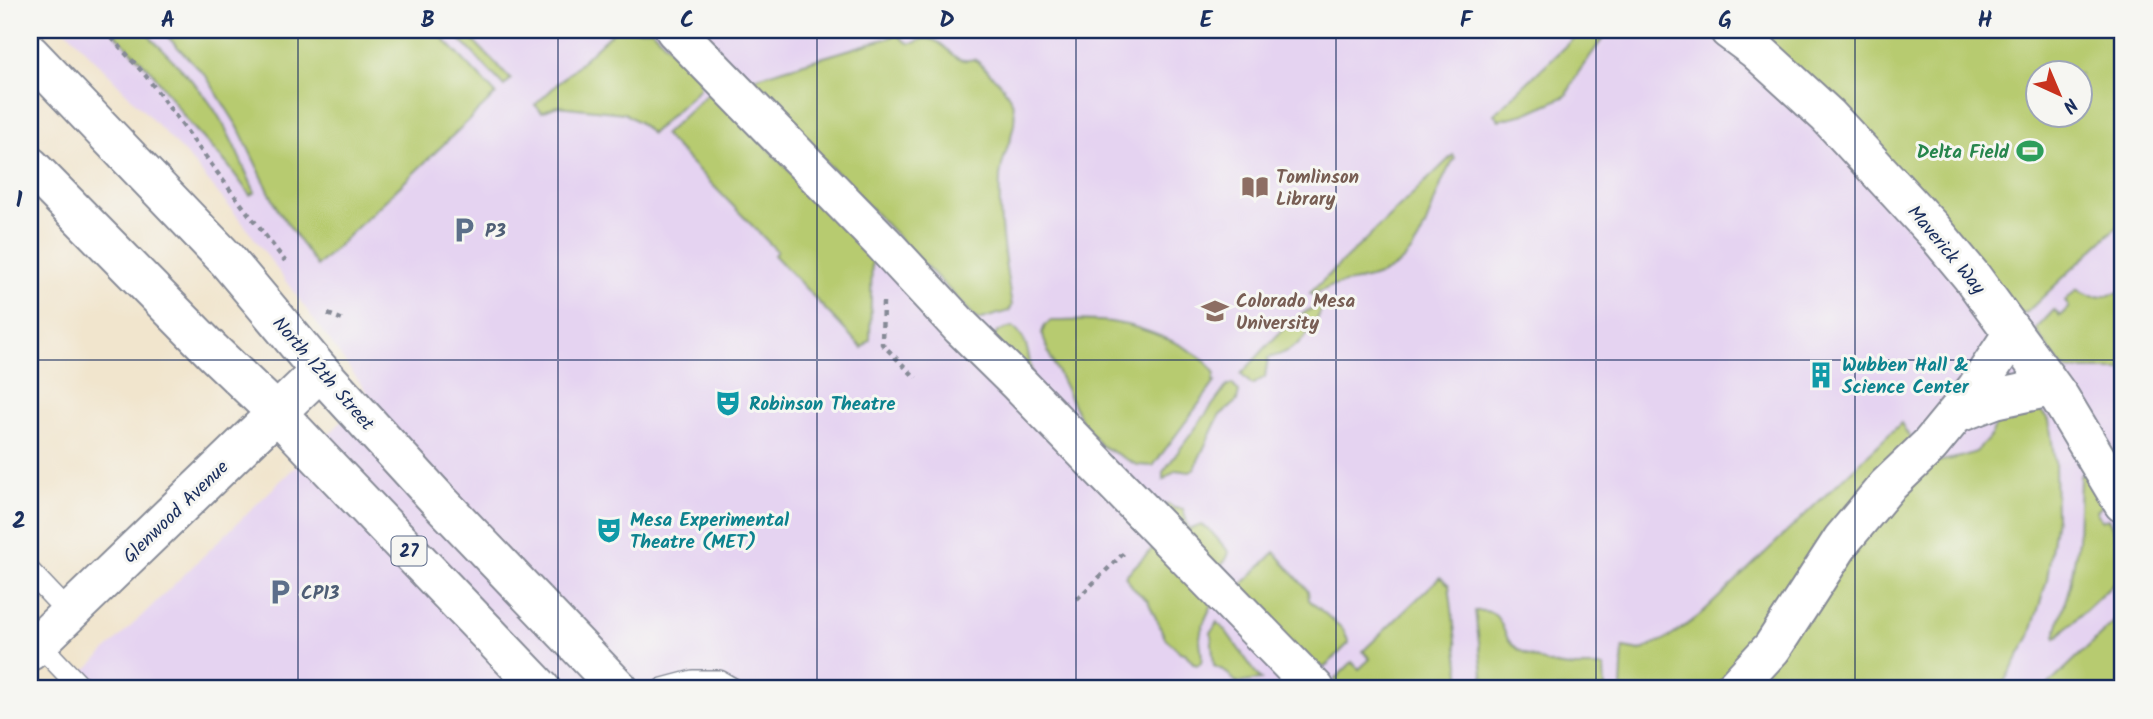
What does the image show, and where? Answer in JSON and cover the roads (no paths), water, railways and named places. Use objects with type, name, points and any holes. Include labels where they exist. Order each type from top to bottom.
[{"type":"street","points":[[675,30],[1315,689]]},
{"type":"street","name":"Maverick Way","points":[[1737,33],[1828,116],[1934,231],[1972,277],[2051,387],[2123,503]]},
{"type":"street","name":"North 12th Street","points":[[30,54],[227,260],[320,371],[439,501],[619,689]]},
{"type":"street","name":"27","points":[[30,166],[202,341],[277,413],[541,689]]},
{"type":"street","points":[[1734,689],[1772,648],[1842,540],[1887,486],[1930,445],[1956,414],[2013,333]]},
{"type":"street","name":"Glenwood Avenue","points":[[34,647],[320,371]]},
{"type":"street","points":[[1956,414],[1995,398],[2051,387]]},
{"type":"street","points":[[2074,422],[2123,461]]},
{"type":"lane","points":[[30,572],[69,613]]},
{"type":"lane","points":[[34,647],[82,689]]},
{"type":"lane","points":[[663,689],[693,681],[719,681],[733,689]]},
{"type":"place","name":"Delta Field","points":[[2030,151]]},
{"type":"place","name":"Tomlinson Library","points":[[1255,187]]},
{"type":"place","name":"P3","points":[[464,230]]},
{"type":"place","name":"Colorado Mesa University","points":[[1215,311]]},
{"type":"place","name":"Wubben Hall & Science Center","points":[[1821,375]]},
{"type":"place","name":"Robinson Theatre","points":[[728,403]]},
{"type":"place","name":"Mesa Experimental Theatre (MET)","points":[[609,530]]},
{"type":"place","name":"CP13","points":[[280,592]]}]
